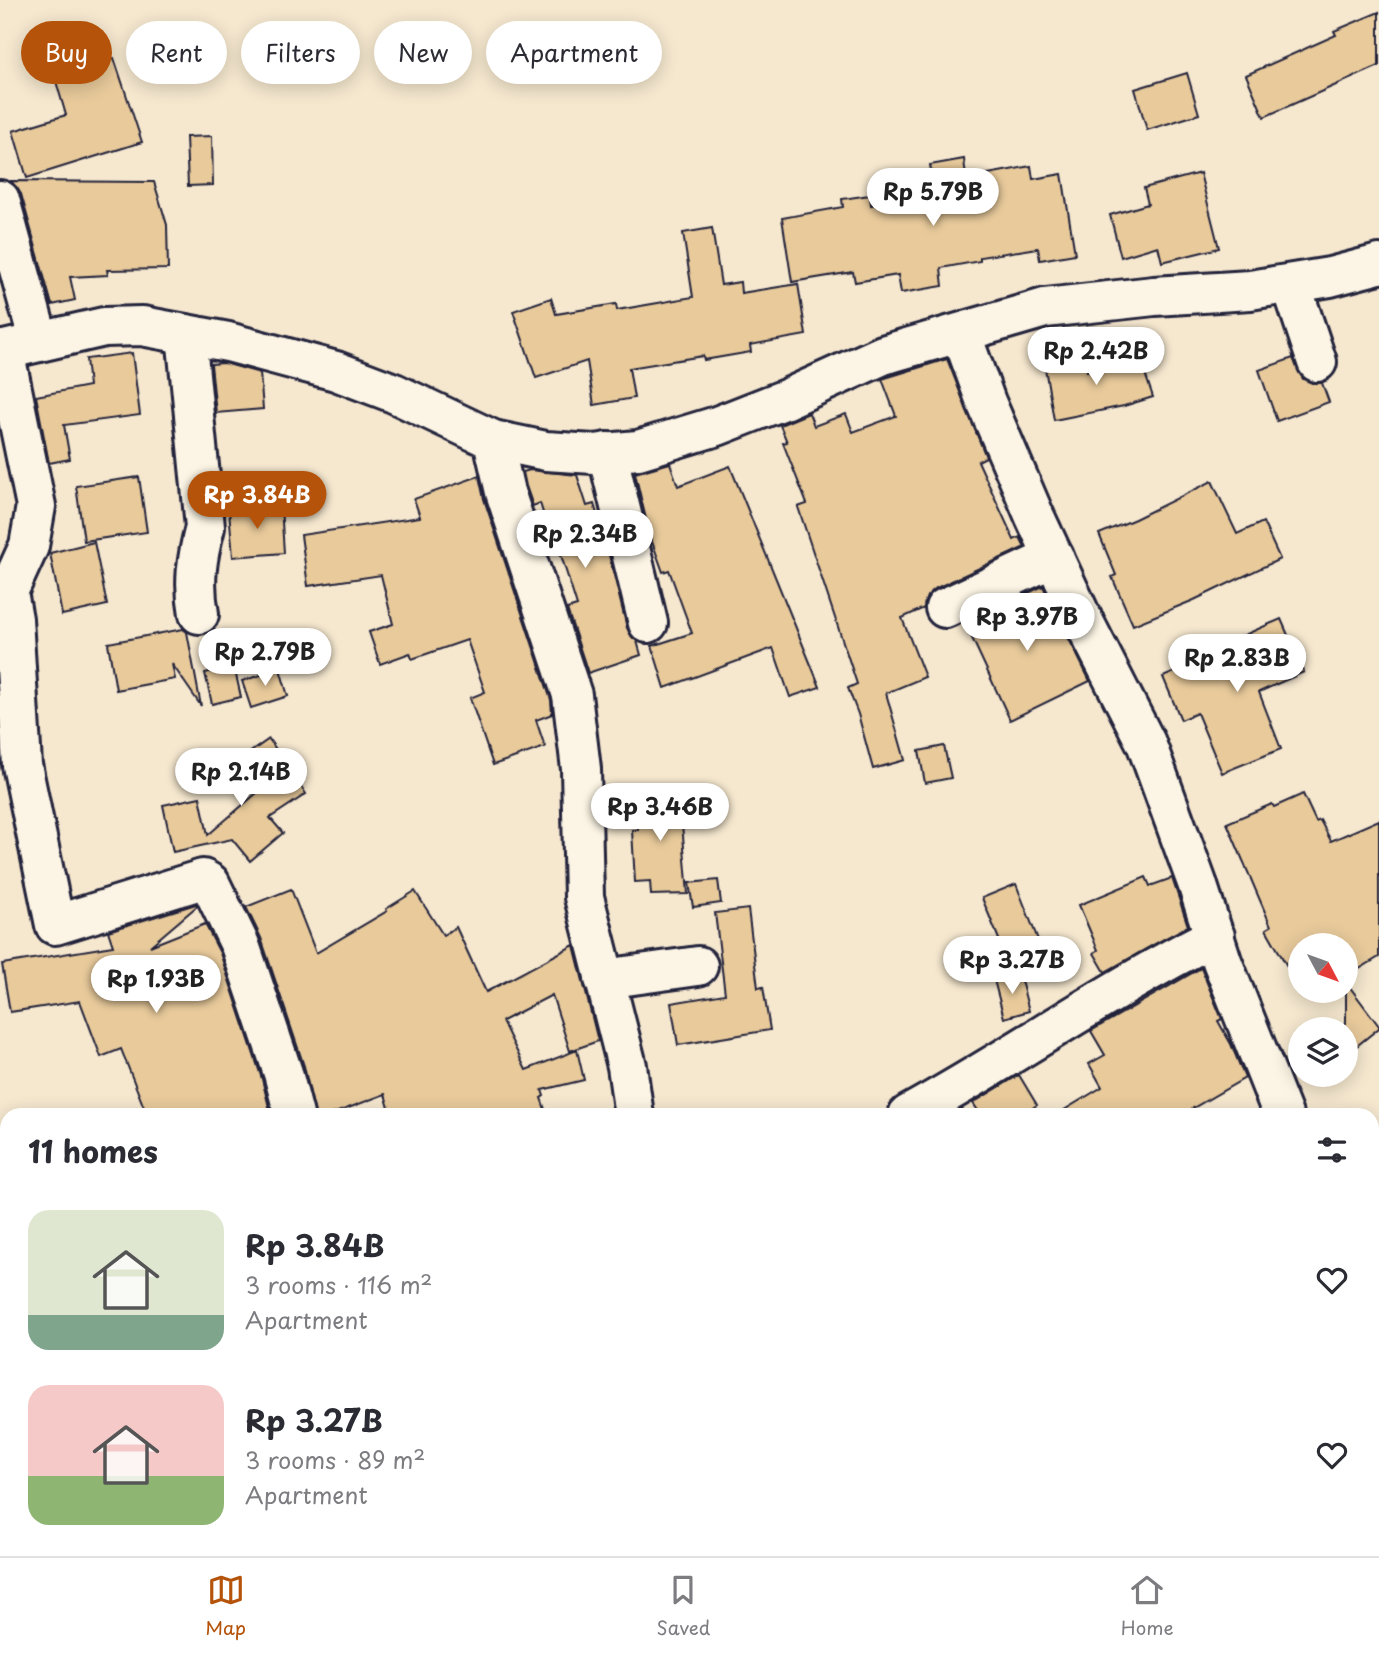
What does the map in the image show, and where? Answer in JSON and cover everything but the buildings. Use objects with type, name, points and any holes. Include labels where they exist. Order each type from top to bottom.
[{"type":"street","points":[[0,200],[15,347],[36,506],[29,546],[8,592],[13,619],[22,765],[55,925],[203,879],[211,883],[240,946],[292,1108]]},
{"type":"street","points":[[15,347],[104,327],[142,326],[228,342],[336,371],[394,393],[493,440],[546,451],[607,452],[638,450],[717,426],[786,399],[883,355],[1045,308],[1153,296],[1250,290],[1330,277],[1379,264]]},
{"type":"street","points":[[1291,284],[1317,362]]},
{"type":"street","points":[[961,332],[986,402],[1054,557],[1146,743],[1227,973],[1280,1108]]},
{"type":"street","points":[[186,334],[205,527],[198,557],[195,590],[200,614]]},
{"type":"street","points":[[493,440],[505,492],[572,695],[582,769],[584,897],[627,1066],[633,1108]]},
{"type":"street","points":[[607,452],[648,623]]},
{"type":"street","points":[[945,608],[1054,557]]},
{"type":"street","points":[[920,1108],[1171,958],[1215,936]]},
{"type":"street","points":[[604,979],[698,966]]}]
